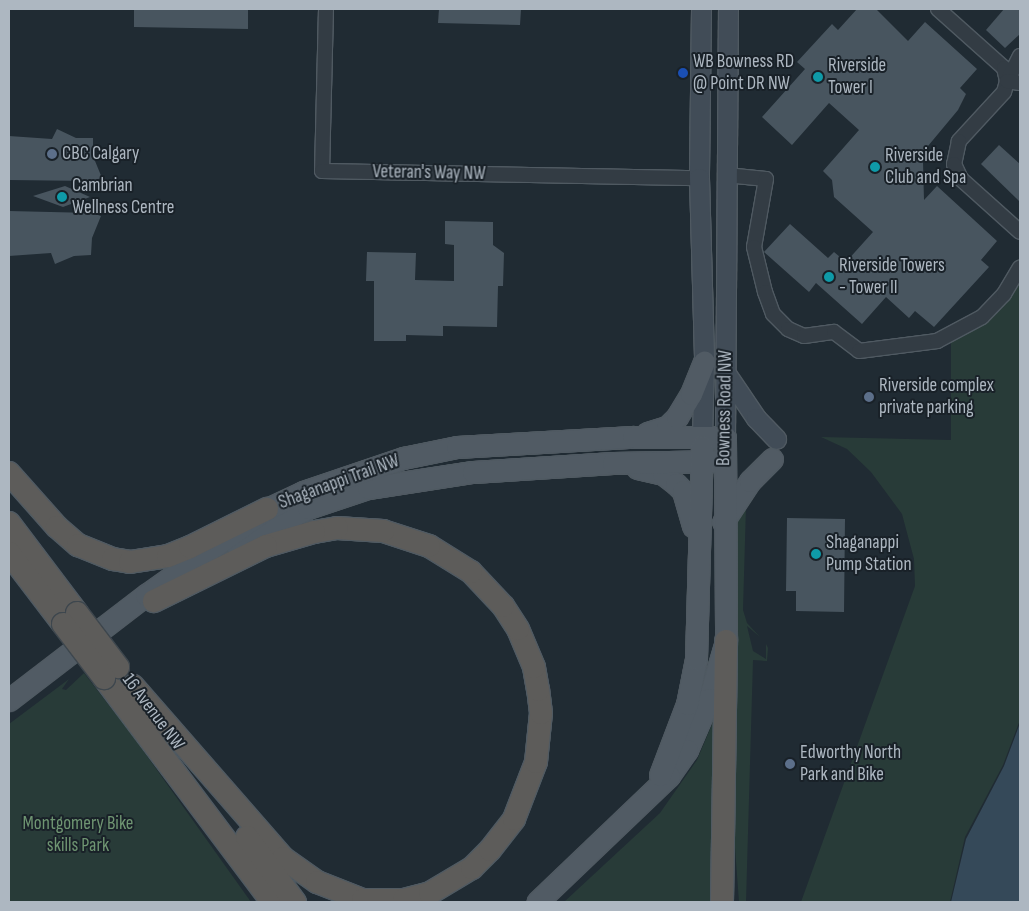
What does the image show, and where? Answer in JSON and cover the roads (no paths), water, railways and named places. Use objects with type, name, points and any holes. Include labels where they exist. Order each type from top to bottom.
[{"type":"highway","points":[[9,473],[57,527],[78,545],[113,559],[130,562],[159,558],[183,550],[267,509]]},
{"type":"highway","name":"16 Avenue NW","points":[[9,523],[70,618],[111,673],[213,823],[272,902]]},
{"type":"highway","points":[[133,686],[283,858],[317,882],[363,900],[404,900],[430,893],[472,868],[514,819],[536,762],[540,738],[539,698],[534,667],[521,635],[486,587],[471,572],[429,546],[383,531],[337,528],[314,532],[266,546],[154,601]]},
{"type":"highway","name":"16 Avenue NW","points":[[9,552],[70,618]]},
{"type":"highway","points":[[722,902],[726,641]]},
{"type":"highway","name":"16 Avenue NW","points":[[111,673],[133,686],[295,902]]},
{"type":"highway","points":[[213,823],[260,902]]},
{"type":"main road","name":"Bowness Road NW","points":[[655,789],[687,704],[696,658],[704,361],[698,178],[702,9]]},
{"type":"main road","name":"Bowness Road NW","points":[[537,902],[669,776],[687,750],[709,699],[726,641],[723,522],[727,374],[726,175],[728,9]]},
{"type":"main road","points":[[633,437],[667,427],[691,394],[704,361]]},
{"type":"main road","points":[[723,522],[774,449],[727,374]]},
{"type":"main road","name":"Shaganappi Trail NW","points":[[9,700],[146,595],[267,509],[363,470],[457,447],[633,437],[725,437]]},
{"type":"main road","name":"Shaganappi Trail NW","points":[[9,712],[188,576],[271,525],[308,508],[368,488],[473,472],[613,462],[724,461]]},
{"type":"main road","points":[[613,462],[663,474],[676,484],[683,492],[698,543]]},
{"type":"street","name":"Veteran's Way NW","points":[[326,9],[322,171],[698,178]]},
{"type":"street","points":[[938,9],[1000,62],[1014,82]]},
{"type":"street","points":[[1020,56],[1014,82],[959,141],[954,164],[961,179],[1020,232]]},
{"type":"street","points":[[726,175],[766,179],[754,246],[765,292],[773,314],[788,329],[804,336],[834,332],[859,351],[936,341],[969,326],[982,316],[1004,294],[1020,268]]},
{"type":"water","points":[[1020,723],[1020,902],[951,902],[966,839],[1004,766]]},
{"type":"place","name":"WB Bowness RD @ Point DR NW","points":[[683,73]]},
{"type":"place","name":"Riverside Tower I","points":[[818,77]]},
{"type":"place","name":"CBC Calgary","points":[[52,154]]},
{"type":"place","name":"Riverside Club and Spa","points":[[875,167]]},
{"type":"place","name":"Cambrian Wellness Centre","points":[[62,197]]},
{"type":"place","name":"Riverside Towers - Tower II","points":[[829,277]]},
{"type":"place","name":"Riverside complex private parking","points":[[869,397]]},
{"type":"place","name":"Shaganappi Pump Station","points":[[816,554]]},
{"type":"place","name":"Edworthy North Park and Bike","points":[[790,764]]},
{"type":"park label","name":"Montgomery Bike skills Park","points":[[78,835]]}]
